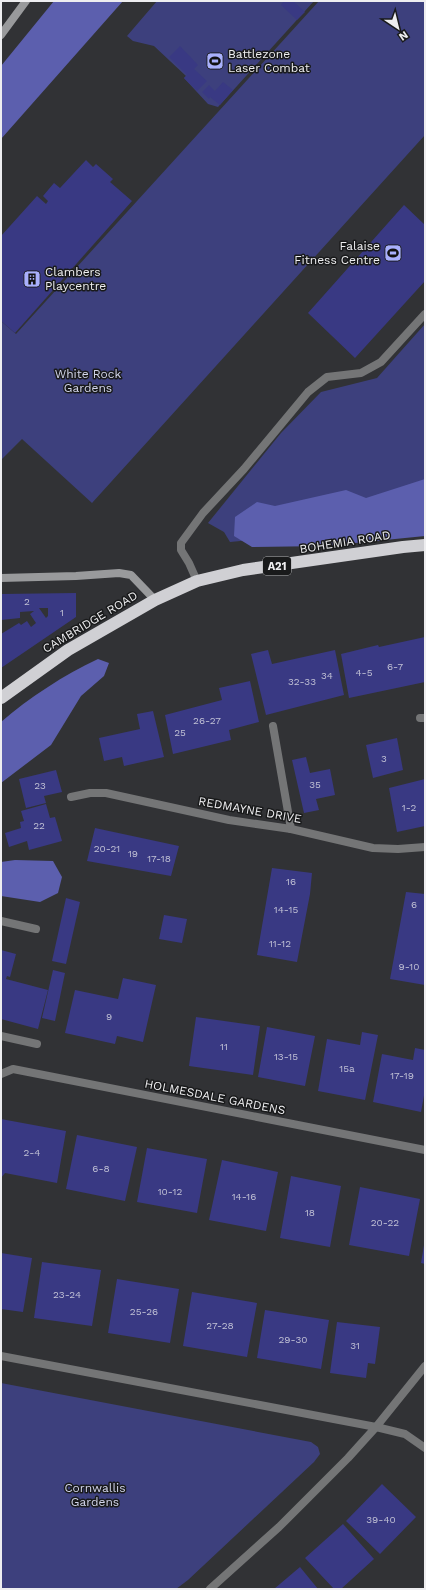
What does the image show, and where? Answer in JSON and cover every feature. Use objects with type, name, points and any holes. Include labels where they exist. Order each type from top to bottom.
[{"type":"highway","name":"BOHEMIA ROAD","points":[[155,600],[197,581],[243,570],[425,545]]},
{"type":"highway","name":"CAMBRIDGE ROAD","points":[[1,698],[68,650],[155,600]]},
{"type":"street","points":[[1,35],[26,1]]},
{"type":"street","points":[[197,581],[181,550],[180,543],[203,512],[244,469],[308,392],[327,377],[361,373],[381,362],[425,314]]},
{"type":"street","points":[[1,578],[119,573],[131,575],[155,600]]},
{"type":"street","points":[[273,726],[291,829]]},
{"type":"street","name":"REDMAYNE DRIVE","points":[[71,797],[90,793],[106,793],[229,820],[291,829],[373,848],[398,849],[425,847]]},
{"type":"street","points":[[1,921],[36,929]]},
{"type":"street","points":[[1,1036],[37,1044]]},
{"type":"street","name":"HOLMESDALE GARDENS","points":[[1,1074],[13,1069],[425,1150]]},
{"type":"street","points":[[1,1356],[376,1427],[405,1434],[425,1448]]},
{"type":"street","points":[[210,1589],[279,1527],[348,1458],[376,1427],[425,1366]]},
{"type":"green space","name":"Battlezone Laser Combat","points":[[157,1],[314,1],[218,107],[208,104],[184,78],[186,76],[154,46],[133,41],[127,36]]},
{"type":"green space","name":"White Rock Gardens","points":[[319,1],[425,1],[425,135],[92,503],[22,439],[1,460],[1,321],[16,334]]},
{"type":"green space","points":[[425,324],[425,523],[230,542],[224,532],[208,523],[281,433],[321,392],[377,378]]},
{"type":"green space","name":"Cornwallis Gardens","points":[[1,1383],[311,1442],[318,1447],[320,1454],[314,1462],[188,1580],[176,1589],[1,1589]]},
{"type":"shaded area","points":[[54,1],[123,1],[1,139],[1,66]]},
{"type":"shaded area","points":[[425,479],[425,536],[325,546],[252,547],[234,536],[235,517],[257,502],[275,506],[346,490],[366,498]]},
{"type":"shaded area","points":[[98,659],[109,663],[104,676],[81,696],[51,745],[1,783],[1,722],[48,687]]},
{"type":"shaded area","points":[[15,860],[53,861],[62,877],[58,893],[40,902],[1,896],[1,862]]},
{"type":"building","points":[[284,1],[293,1],[305,12],[297,20],[281,5]]},
{"type":"building","points":[[180,46],[198,65],[194,69],[207,81],[197,91],[184,78],[187,75],[169,57]]},
{"type":"building","points":[[223,82],[233,90],[220,105],[210,97],[209,99],[202,92],[209,85],[215,91]]},
{"type":"building","name":"Clambers Playcentre","points":[[86,160],[93,167],[96,164],[113,179],[110,182],[132,201],[15,333],[1,321],[1,236],[37,196],[46,204],[48,201],[43,196],[54,183],[60,188]]},
{"type":"building","name":"Falaise Fitness Centre","points":[[404,205],[425,225],[425,281],[355,358],[308,313]]},
{"type":"building","points":[[76,593],[76,617],[1,668],[1,634],[19,623],[21,625],[27,621],[31,627],[36,623],[30,614],[34,611],[20,612],[20,618],[1,620],[1,594]],"holes":[[[39,608],[48,608],[48,616],[46,618]]]},
{"type":"building","points":[[425,637],[425,682],[349,698],[341,654],[378,645],[379,647]]},
{"type":"building","points":[[268,650],[272,664],[335,650],[344,695],[266,715],[251,654]]},
{"type":"building","points":[[250,681],[259,722],[229,730],[231,740],[173,754],[165,715],[222,700],[219,688]]},
{"type":"building","points":[[153,711],[164,757],[124,766],[122,757],[104,761],[99,738],[140,729],[137,714]]},
{"type":"building","points":[[397,738],[403,770],[373,778],[366,745]]},
{"type":"building","points":[[306,757],[310,773],[330,769],[335,795],[316,799],[319,810],[304,813],[292,760]]},
{"type":"building","points":[[56,770],[62,792],[44,796],[46,803],[26,808],[19,779]]},
{"type":"building","points":[[425,779],[425,826],[397,832],[389,788]]},
{"type":"building","points":[[46,804],[50,818],[55,817],[62,841],[29,850],[27,841],[9,847],[5,833],[21,828],[20,822],[24,821],[21,811]]},
{"type":"building","points":[[95,828],[179,846],[171,876],[87,861]]},
{"type":"building","points":[[272,868],[312,873],[310,894],[297,962],[257,955]]},
{"type":"building","points":[[406,892],[425,894],[425,985],[390,979]]},
{"type":"building","points":[[66,898],[80,902],[66,964],[52,961]]},
{"type":"building","points":[[164,915],[187,919],[182,943],[159,939]]},
{"type":"building","points":[[1,950],[16,954],[10,977],[7,976],[6,979],[48,990],[38,1029],[1,1019]]},
{"type":"building","points":[[53,970],[65,973],[55,1021],[42,1018]]},
{"type":"building","points":[[123,978],[156,985],[143,1042],[117,1036],[115,1044],[65,1033],[75,990],[118,999]]},
{"type":"building","points":[[196,1017],[260,1026],[253,1075],[189,1066]]},
{"type":"building","points":[[267,1027],[315,1036],[305,1086],[258,1077]]},
{"type":"building","points":[[362,1032],[378,1035],[365,1100],[318,1091],[327,1039],[360,1045]]},
{"type":"building","points":[[415,1048],[425,1050],[425,1090],[421,1112],[373,1102],[382,1054],[413,1060]]},
{"type":"building","points":[[1,1119],[66,1131],[57,1183],[5,1173],[1,1178]]},
{"type":"building","points":[[77,1135],[137,1147],[125,1201],[66,1189]]},
{"type":"building","points":[[147,1148],[207,1159],[197,1213],[137,1202]]},
{"type":"building","points":[[222,1160],[278,1172],[266,1231],[209,1220]]},
{"type":"building","points":[[291,1176],[341,1186],[330,1247],[280,1238]]},
{"type":"building","points":[[360,1187],[420,1199],[409,1256],[349,1245]]},
{"type":"building","points":[[424,1245],[425,1246],[425,1264],[421,1263]]},
{"type":"building","points":[[1,1253],[32,1258],[23,1312],[1,1309]]},
{"type":"building","points":[[42,1262],[101,1270],[92,1326],[34,1318]]},
{"type":"building","points":[[117,1279],[179,1289],[170,1343],[108,1333]]},
{"type":"building","points":[[192,1292],[257,1303],[247,1357],[183,1346]]},
{"type":"building","points":[[265,1310],[329,1320],[321,1369],[257,1358]]},
{"type":"building","points":[[337,1322],[380,1327],[375,1364],[368,1363],[366,1378],[330,1373]]},
{"type":"building","points":[[382,1484],[416,1517],[380,1554],[346,1521]]},
{"type":"building","points":[[343,1524],[374,1559],[341,1589],[334,1589],[305,1558]]},
{"type":"building","points":[[300,1567],[318,1589],[274,1589]]},
{"type":"place","name":"Battlezone Laser Combat","points":[[215,61]]},
{"type":"place","name":"Falaise Fitness Centre","points":[[393,253]]},
{"type":"place","name":"Clambers Playcentre","points":[[32,279]]}]
